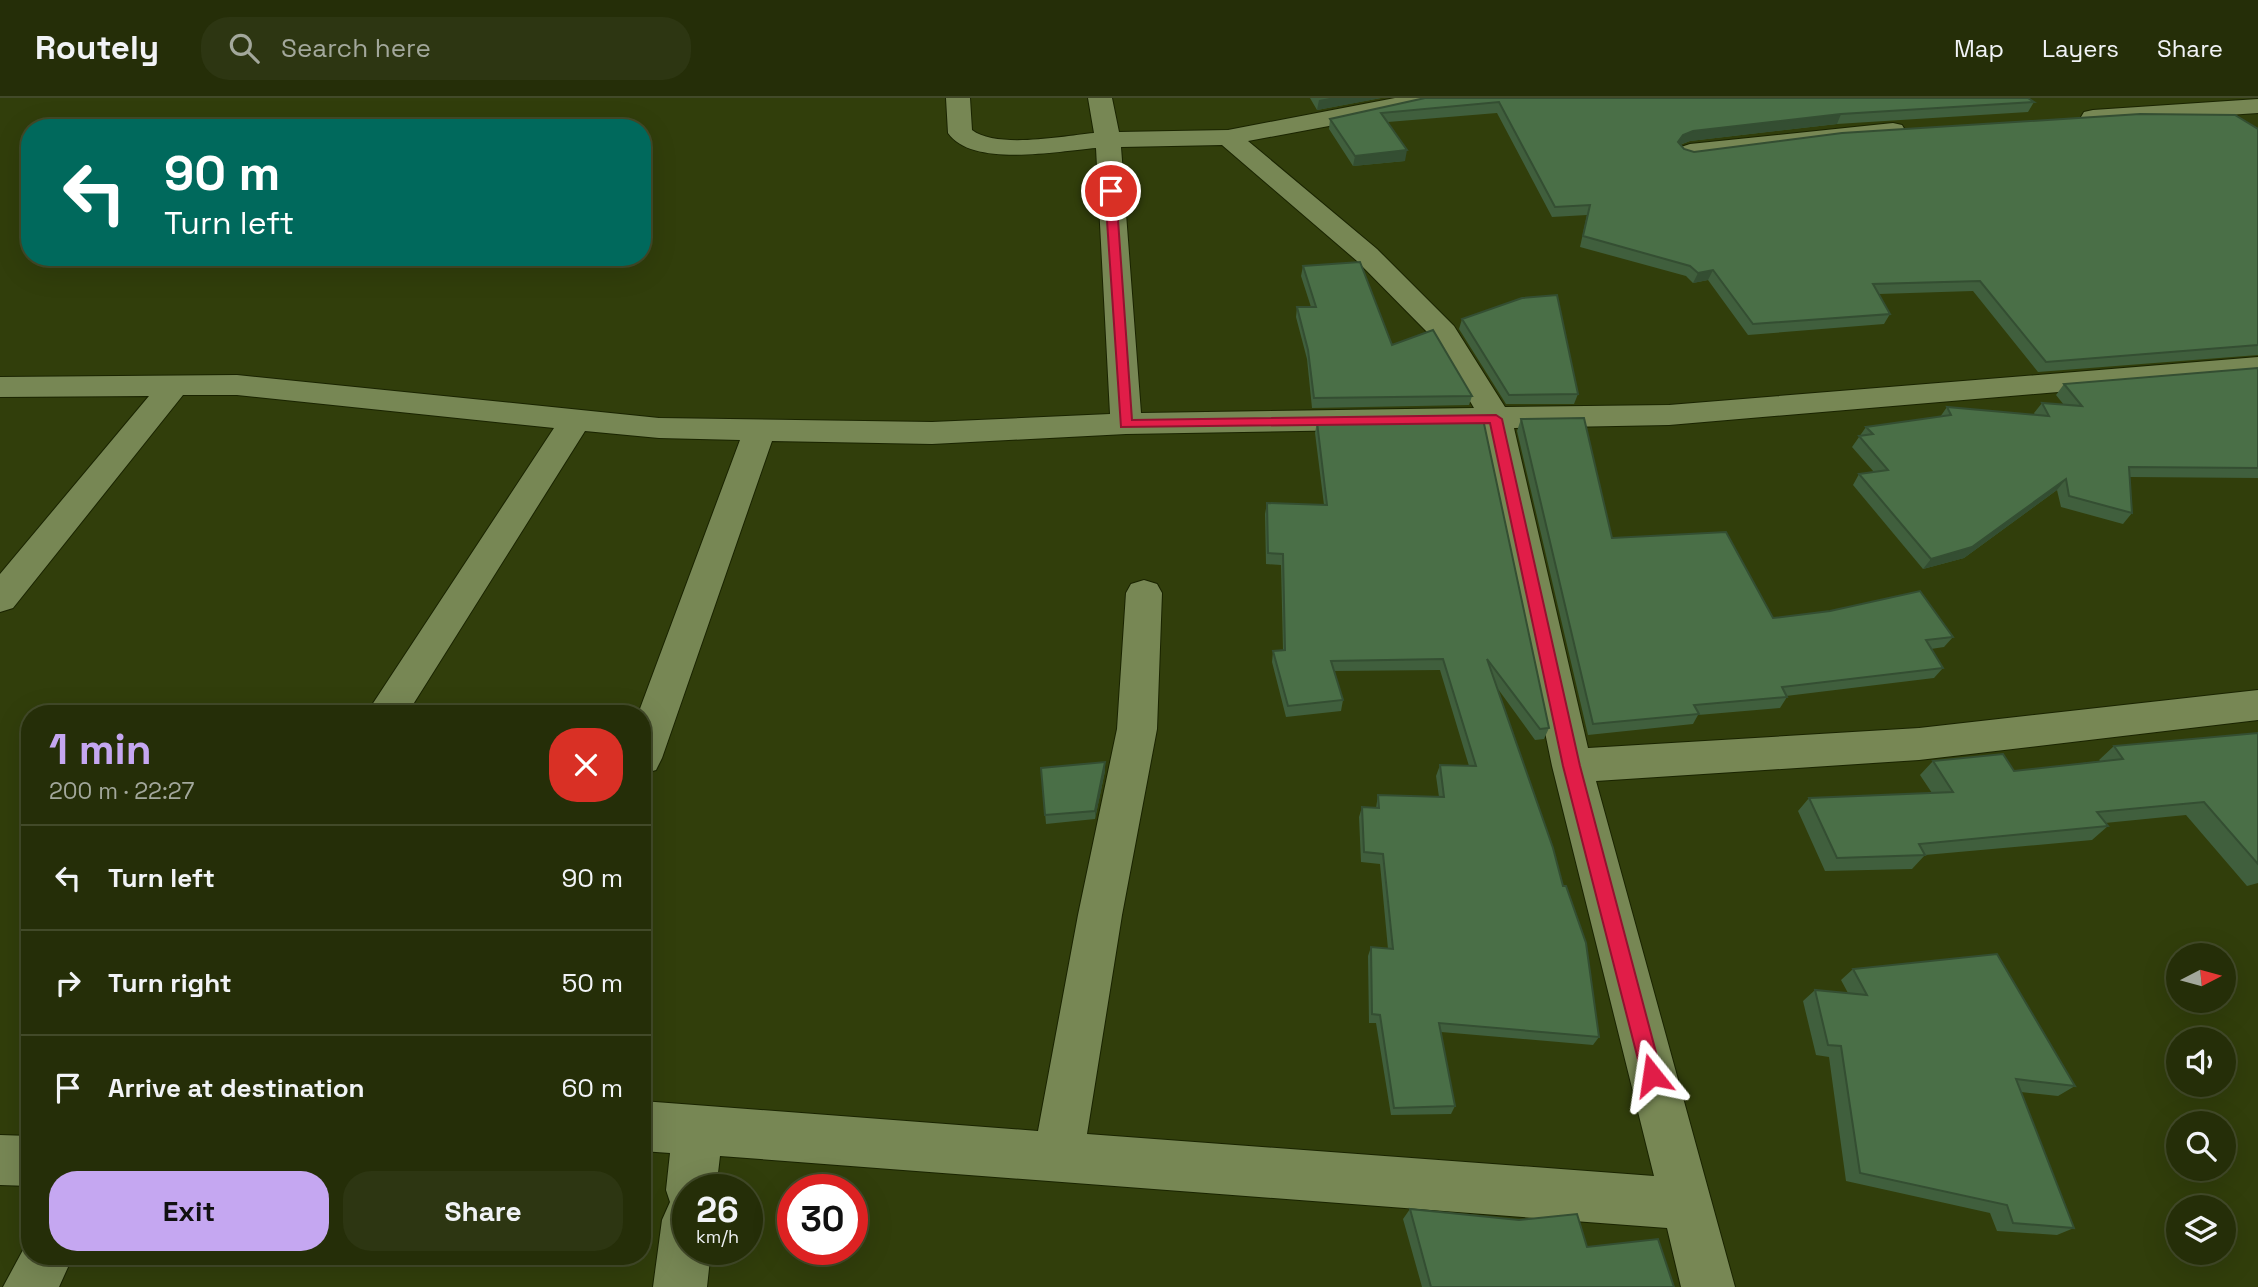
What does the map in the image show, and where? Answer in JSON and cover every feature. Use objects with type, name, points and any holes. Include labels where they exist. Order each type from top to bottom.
[{"type":"street","points":[[958,98],[960,133],[975,144],[1005,148],[1108,140],[1228,136],[1360,113],[1426,98]]},
{"type":"street","points":[[1100,98],[1108,140],[1126,424]]},
{"type":"street","points":[[2068,119],[2258,106]]},
{"type":"street","points":[[1690,152],[1837,134],[1918,129]]},
{"type":"street","points":[[1228,136],[1367,255],[1444,332],[1496,419],[1572,766],[1708,1287]]},
{"type":"street","points":[[0,387],[237,385],[659,428],[932,433],[1126,424],[1669,415],[2258,366]]},
{"type":"street","points":[[0,599],[175,385]]},
{"type":"street","points":[[392,705],[576,419]]},
{"type":"street","points":[[651,733],[760,430]]},
{"type":"street","points":[[1058,1158],[1100,915],[1137,729],[1144,593]]},
{"type":"street","points":[[1572,766],[1919,744],[2258,705]]},
{"type":"street","points":[[651,1126],[1686,1203]]},
{"type":"street","points":[[693,1174],[698,1129]]},
{"type":"street","points":[[0,1160],[21,1161]]},
{"type":"street","points":[[30,1287],[42,1265]]},
{"type":"street","points":[[680,1287],[683,1265]]},
{"type":"building","points":[[1425,98],[2028,98],[2034,102],[1841,114],[1693,131],[1683,135],[1678,142],[1684,149],[1694,152],[1842,133],[2140,114],[2235,115],[2258,129],[2258,345],[2046,362],[1980,281],[1873,284],[1890,314],[1753,324],[1713,270],[1698,273],[1690,266],[1583,236],[1590,205],[1555,207],[1499,102],[1381,113],[1407,150],[1355,156],[1330,119]]},
{"type":"building","points":[[1360,262],[1392,345],[1433,330],[1472,396],[1314,398],[1308,350],[1297,307],[1316,307],[1303,266]]},
{"type":"building","points":[[1557,295],[1578,394],[1509,395],[1462,319],[1522,298]]},
{"type":"building","points":[[2258,368],[2258,468],[2129,467],[2132,513],[2069,496],[2066,479],[1972,547],[1931,559],[1859,474],[1888,470],[1859,436],[1873,434],[1866,427],[1951,415],[1947,407],[2049,416],[2042,403],[2082,406],[2064,384]]},
{"type":"building","points":[[1584,418],[1612,538],[1726,532],[1773,618],[1830,611],[1920,591],[1953,637],[1926,640],[1943,668],[1782,687],[1787,697],[1694,705],[1699,714],[1593,724],[1521,419]]},
{"type":"building","points":[[1483,419],[1549,728],[1540,729],[1487,659],[1553,848],[1563,886],[1566,886],[1586,943],[1599,1037],[1439,1023],[1455,1106],[1394,1108],[1380,1015],[1372,1014],[1371,947],[1393,949],[1383,854],[1364,852],[1362,807],[1379,808],[1378,795],[1444,797],[1440,765],[1476,766],[1443,659],[1331,661],[1343,700],[1288,706],[1273,651],[1285,650],[1283,554],[1268,553],[1267,503],[1327,505],[1317,422]]},
{"type":"building","points":[[2258,733],[2258,864],[2204,802],[2097,812],[2108,826],[1919,844],[1925,855],[1837,858],[1809,798],[1953,792],[1933,761],[2003,754],[2014,771],[2123,759],[2114,746]]},
{"type":"building","points":[[1105,762],[1095,811],[1045,815],[1041,768]]},
{"type":"building","points":[[1997,954],[2075,1086],[2016,1079],[2074,1228],[2013,1223],[2007,1205],[1860,1173],[1841,1046],[1828,1045],[1815,990],[1867,995],[1853,969]]},
{"type":"building","points":[[1410,1209],[1519,1220],[1577,1214],[1587,1247],[1658,1239],[1674,1287],[1431,1287]]},
{"type":"route","points":[[1111,191],[1126,424],[1496,419],[1572,766],[1652,1075]]}]
